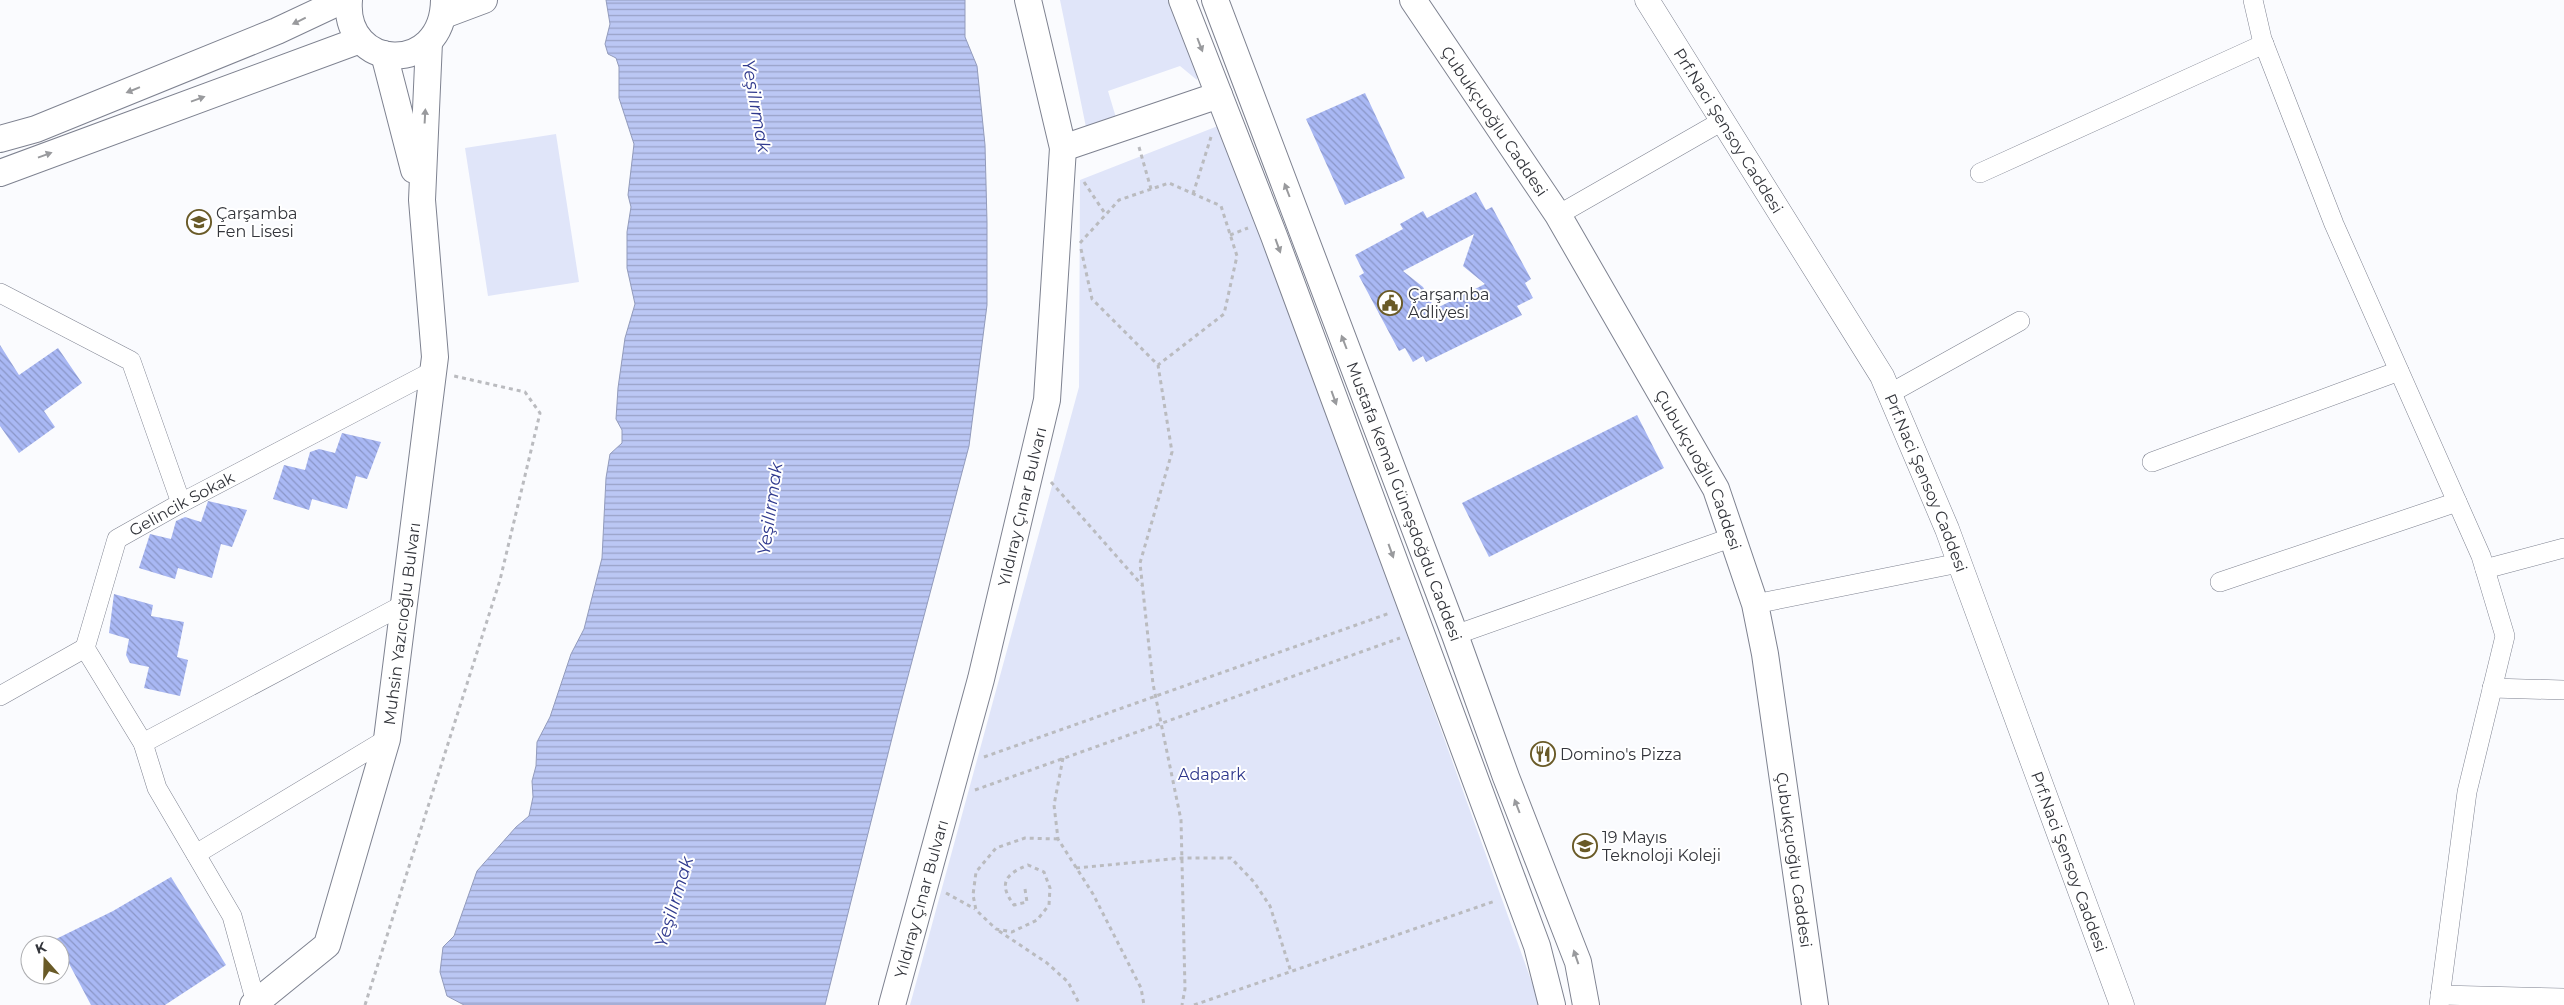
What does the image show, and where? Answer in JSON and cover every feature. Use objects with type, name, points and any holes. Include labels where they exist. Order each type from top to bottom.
[{"type":"main road","points":[[0,139],[36,129],[185,69],[277,31],[343,0]]},
{"type":"main road","points":[[349,0],[348,12],[352,27],[360,40],[372,49],[384,54],[402,55],[416,51],[429,42],[439,30],[444,8],[484,0]]},
{"type":"main road","name":"Yıldıray Çınar Bulvarı","points":[[892,1005],[981,679],[1047,400],[1063,148],[1028,0]]},
{"type":"main road","name":"Mustafa Kemal Güneşdoğdu Caddesi","points":[[1182,0],[1221,99],[1518,893],[1537,946],[1552,1005]]},
{"type":"main road","name":"Mustafa Kemal Güneşdoğdu Caddesi","points":[[1215,0],[1455,636],[1506,777],[1578,962],[1586,1005]]},
{"type":"main road","name":"Çubukçuoğlu Caddesi","points":[[1413,0],[1558,214],[1716,489],[1755,604],[1765,654],[1815,1005]]},
{"type":"main road","points":[[0,173],[360,40]]},
{"type":"main road","name":"Muhsin Yazıcıoğlu Bulvarı","points":[[255,1004],[326,945],[386,740],[435,358],[422,200],[429,42]]},
{"type":"main road","name":"Muhsin Yazıcıoğlu Bulvarı","points":[[384,54],[422,200]]},
{"type":"main road","points":[[1063,148],[1133,124],[1221,99]]},
{"type":"street","name":"Prf.Naci Şensoy Caddesi","points":[[1647,0],[1724,120],[1882,376],[1959,563],[2122,1005]]},
{"type":"street","points":[[2253,0],[2264,44],[2334,224],[2485,569],[2505,636],[2467,792],[2440,1000],[2564,998]]},
{"type":"street","points":[[1980,173],[2264,44]]},
{"type":"street","points":[[1558,214],[1724,120]]},
{"type":"street","points":[[0,294],[132,361],[181,503]]},
{"type":"street","points":[[1889,394],[2020,321]]},
{"type":"street","name":"Gelincik Sokak","points":[[85,648],[117,540],[181,503],[433,371]]},
{"type":"street","points":[[2152,462],[2399,371]]},
{"type":"street","points":[[2220,582],[2457,502]]},
{"type":"street","points":[[1455,636],[1733,536]]},
{"type":"street","points":[[2485,569],[2564,548]]},
{"type":"street","points":[[1755,604],[1959,563]]},
{"type":"street","points":[[143,743],[404,605]]},
{"type":"street","points":[[0,696],[85,648],[143,743],[157,788],[232,916],[255,1004]]},
{"type":"street","points":[[2492,688],[2564,690]]},
{"type":"street","points":[[196,854],[386,740]]},
{"type":"path","points":[[1193,194],[1221,99]]},
{"type":"path","points":[[1133,124],[1151,189]]},
{"type":"path","points":[[1158,365],[1224,314],[1237,256],[1220,206],[1169,183],[1119,200],[1080,244],[1092,299],[1158,365],[1172,452],[1140,563],[1156,696],[1181,820],[1185,989],[1182,1005]]},
{"type":"path","points":[[365,1005],[500,580],[540,413],[525,392],[433,371]]},
{"type":"path","points":[[1033,461],[1142,585]]},
{"type":"path","points":[[957,766],[1411,605]]},
{"type":"path","points":[[948,799],[1420,630]]},
{"type":"path","points":[[1063,758],[1054,805],[1058,839],[1093,894],[1141,988],[1144,1005]]},
{"type":"path","points":[[976,910],[972,895],[976,872],[996,848],[1025,838],[1058,839]]},
{"type":"path","points":[[1076,868],[1182,858],[1231,858],[1254,882],[1270,906],[1291,972]]},
{"type":"path","points":[[996,929],[1012,932],[1037,920],[1049,905],[1050,888],[1044,872],[1028,865],[1012,871],[1005,882],[1006,895],[1014,905],[1026,902],[1025,889]]},
{"type":"path","points":[[925,882],[976,910],[996,929],[1047,963],[1068,982],[1080,1005]]},
{"type":"path","points":[[1194,1005],[1518,893]]},
{"type":"green space","points":[[1060,0],[1175,0],[1198,57],[1197,80],[1180,66],[1108,91],[1117,121],[1087,132]]},
{"type":"green space","name":"Adapark","points":[[1223,124],[1540,1005],[910,1005],[1079,387],[1080,180]]},
{"type":"green space","points":[[556,134],[579,282],[488,296],[465,148]]},
{"type":"water","name":"Yeşilırmak","points":[[606,0],[965,0],[965,37],[977,66],[985,145],[987,222],[987,305],[969,446],[898,714],[825,1005],[464,1005],[447,996],[440,972],[443,947],[454,936],[477,871],[516,827],[529,816],[533,797],[532,781],[536,766],[537,742],[550,717],[571,654],[584,629],[602,558],[606,478],[610,454],[622,443],[622,430],[616,419],[618,388],[625,338],[635,304],[627,268],[627,232],[631,207],[628,195],[634,144],[619,98],[619,67],[616,58],[608,54],[605,44],[610,24]]},
{"type":"building","points":[[1365,93],[1405,178],[1345,205],[1306,119]]},
{"type":"building","points":[[1476,192],[1486,210],[1492,207],[1531,279],[1525,283],[1533,298],[1517,306],[1522,315],[1426,362],[1423,356],[1413,362],[1405,348],[1399,351],[1359,276],[1364,273],[1355,255],[1403,229],[1400,224],[1423,211],[1427,218]],"holes":[[[1474,234],[1463,266],[1485,284],[1435,309],[1423,287],[1403,271]]]},
{"type":"building","points":[[0,345],[19,375],[58,348],[82,383],[44,411],[55,427],[19,453],[0,426]]},
{"type":"building","points":[[1637,415],[1664,468],[1489,557],[1462,503]]},
{"type":"building","points":[[342,433],[381,442],[367,479],[356,476],[347,509],[312,499],[309,510],[273,499],[284,465],[305,470],[310,452],[319,449],[335,453]]},
{"type":"building","points":[[208,501],[247,510],[232,547],[221,544],[212,578],[178,568],[175,579],[139,568],[150,534],[171,539],[176,521],[185,517],[201,522]]},
{"type":"building","points":[[114,594],[153,605],[151,616],[184,622],[177,657],[188,660],[180,696],[144,688],[149,667],[130,663],[126,655],[129,639],[109,633]]},
{"type":"building","points":[[171,877],[226,965],[165,1005],[91,1005],[70,965],[70,935],[64,935],[113,911]]},
{"type":"place","name":"Çarşamba Fen Lisesi","points":[[199,222]]},
{"type":"place","name":"Çarşamba Adliyesi","points":[[1390,303]]},
{"type":"place","name":"Domino's Pizza","points":[[1543,754]]},
{"type":"place","name":"19 Mayıs Teknoloji Koleji","points":[[1585,846]]}]
